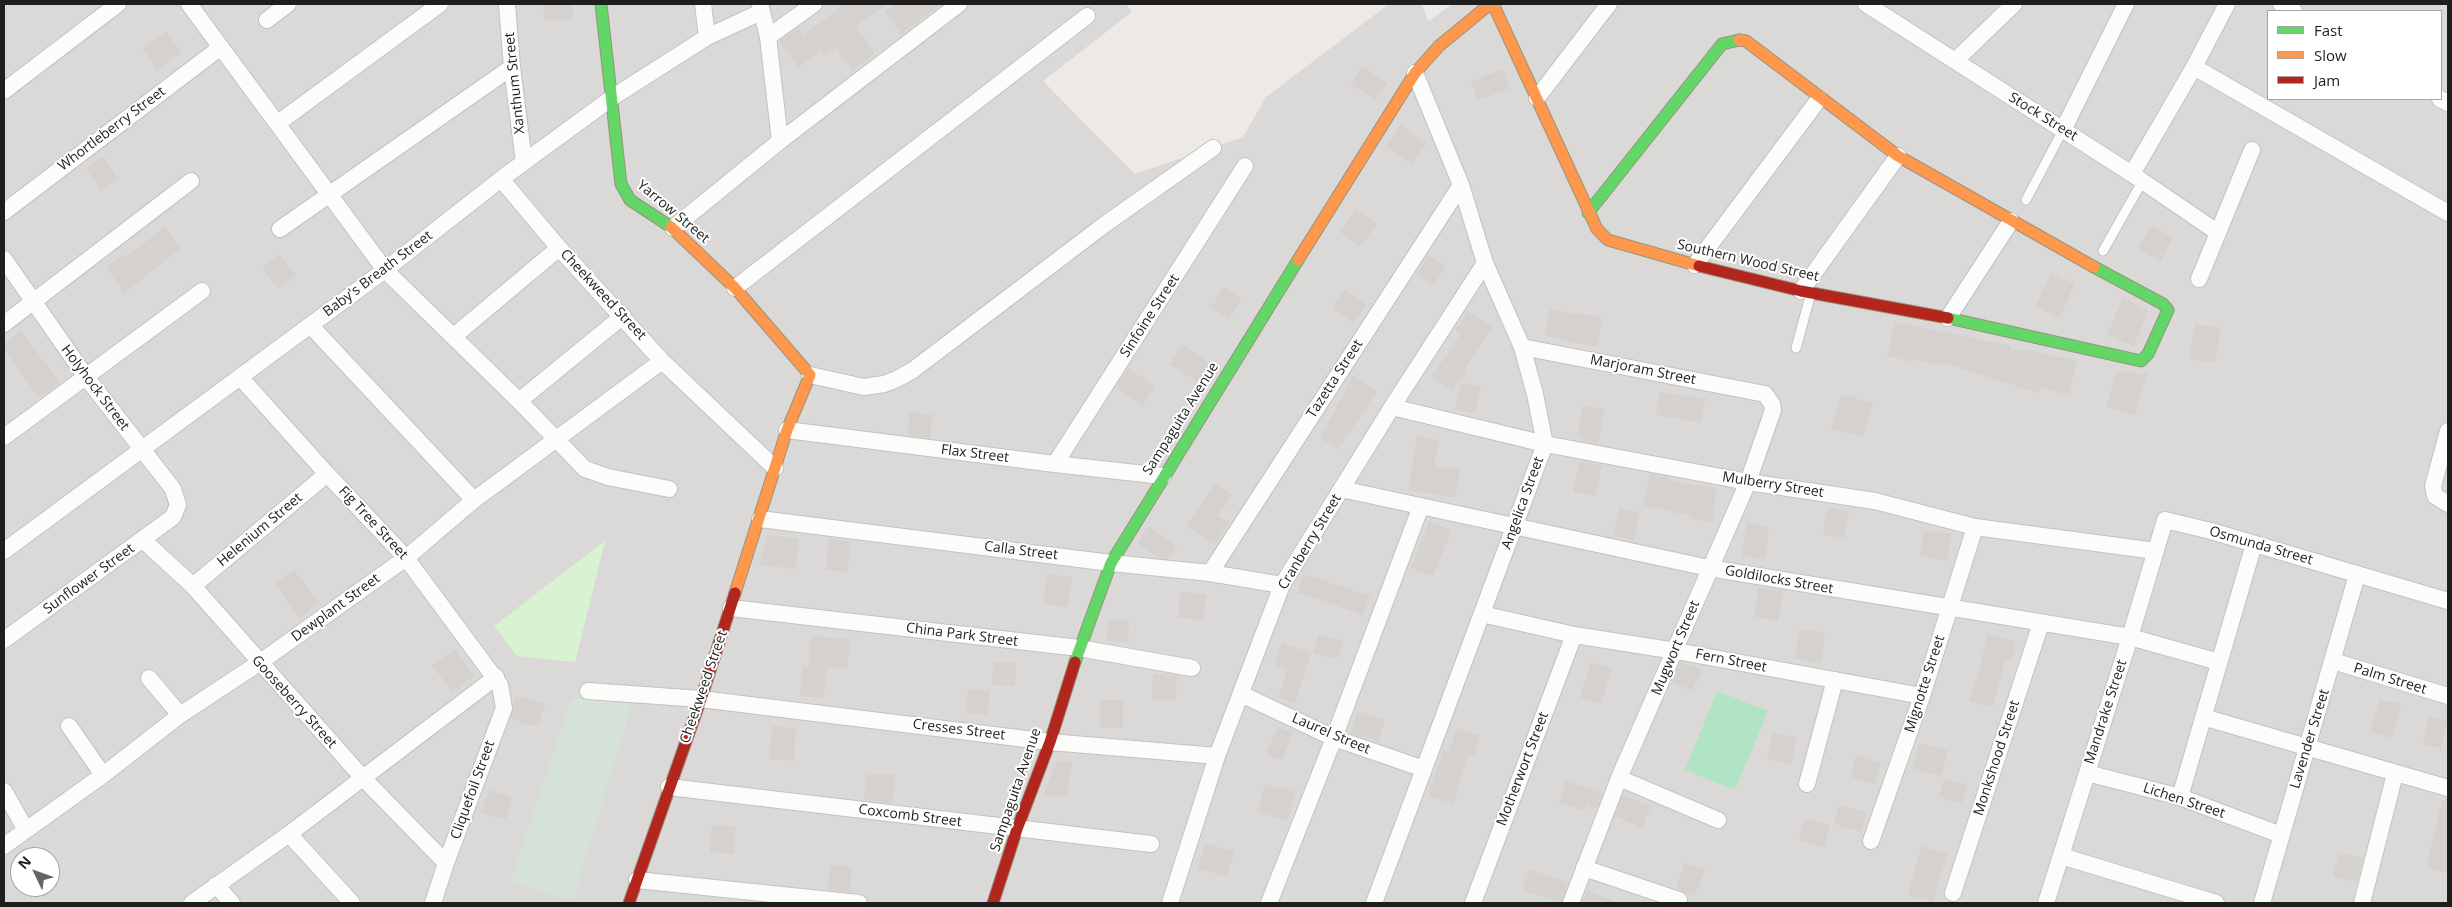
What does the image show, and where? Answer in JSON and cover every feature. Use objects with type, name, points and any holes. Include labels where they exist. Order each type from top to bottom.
[{"type":"street","points":[[4,91],[118,4]]},
{"type":"street","points":[[189,4],[385,270],[454,336],[585,469],[608,477],[669,490]]},
{"type":"street","points":[[267,20],[288,4]]},
{"type":"street","points":[[278,123],[440,4]]},
{"type":"street","name":"Xanthum Street","points":[[508,4],[512,67],[524,162]]},
{"type":"street","name":"Yarrow Street","points":[[601,4],[624,192],[630,200],[673,228],[735,288],[810,375]]},
{"type":"street","points":[[702,4],[707,37]]},
{"type":"street","points":[[768,37],[814,4]]},
{"type":"street","points":[[673,228],[780,141],[959,4]]},
{"type":"street","name":"Sampaguita Avenue","points":[[994,903],[1017,829],[1050,742],[1079,648],[1111,563],[1162,476],[1415,73],[1439,46],[1491,4]]},
{"type":"street","name":"Southern Wood Street","points":[[1491,4],[1537,98],[1588,213],[1598,230],[1608,240],[1695,265],[1806,291],[1948,318],[2141,361],[2148,354],[2168,310],[2162,304],[2011,221]]},
{"type":"street","points":[[1537,98],[1610,4]]},
{"type":"street","name":"Stock Street","points":[[1869,4],[2218,232]]},
{"type":"street","points":[[1955,61],[2014,4]]},
{"type":"street","points":[[2063,130],[2126,4]]},
{"type":"street","points":[[2137,178],[2227,4]]},
{"type":"street","points":[[2281,4],[2292,10]]},
{"type":"street","points":[[760,8],[768,37],[780,141]]},
{"type":"street","name":"Baby's Breath Street","points":[[4,551],[385,270],[524,162],[613,98],[707,37],[760,8]]},
{"type":"street","points":[[735,288],[1088,16]]},
{"type":"street","points":[[1588,213],[1722,44],[1734,40],[1746,41],[1898,156],[2011,221],[1948,318]]},
{"type":"street","name":"Whortleberry Street","points":[[4,212],[221,47]]},
{"type":"street","points":[[280,229],[512,67]]},
{"type":"street","points":[[2194,67],[2448,213]]},
{"type":"street","name":"Angelica Street","points":[[1374,903],[1545,444],[1535,394],[1522,347],[1485,263],[1461,185],[1415,73]]},
{"type":"street","points":[[1695,265],[1819,98]]},
{"type":"street","points":[[788,430],[810,375],[864,387],[884,384],[913,370],[1104,225],[1213,148]]},
{"type":"street","points":[[2199,279],[2252,150]]},
{"type":"street","points":[[1806,291],[1898,156]]},
{"type":"street","name":"Sinfoine Street","points":[[1055,464],[1245,166]]},
{"type":"street","name":"Cheekweed Street","points":[[502,179],[559,248],[662,361],[775,468]]},
{"type":"street","points":[[4,324],[34,303],[191,181]]},
{"type":"street","name":"Tazetta Street","points":[[1210,573],[1461,185]]},
{"type":"street","points":[[454,336],[559,248]]},
{"type":"street","name":"Holyhock Street","points":[[4,260],[86,377],[173,489],[178,505],[173,517]]},
{"type":"street","name":"Cranberry Street","points":[[1170,903],[1217,756],[1282,585],[1392,407],[1485,263]]},
{"type":"street","points":[[4,438],[202,290]]},
{"type":"street","points":[[519,401],[623,316]]},
{"type":"street","points":[[310,325],[474,500]]},
{"type":"street","name":"Marjoram Street","points":[[1522,347],[1764,394]]},
{"type":"street","name":"Dewplant Street","points":[[4,846],[103,775],[180,715],[259,663],[406,558],[474,500],[662,361]]},
{"type":"street","name":"Fig Tree Street","points":[[240,377],[406,558],[496,677]]},
{"type":"street","name":"Mugwort Street","points":[[1571,903],[1619,778],[1676,651],[1748,482],[1773,410],[1772,404],[1764,394]]},
{"type":"street","name":"Mulberry Street","points":[[1392,407],[1545,444],[1748,482],[1874,501],[1975,527],[2156,551]]},
{"type":"street","name":"Flax Street","points":[[788,430],[1162,476]]},
{"type":"street","name":"Cheekweed Street","points":[[629,903],[668,787],[701,699],[788,430]]},
{"type":"street","points":[[2448,431],[2433,486],[2435,496],[2448,504]]},
{"type":"street","name":"Helenium Street","points":[[192,586],[327,474]]},
{"type":"street","name":"Goldilocks Street","points":[[1341,489],[1710,568],[2130,637],[2219,662]]},
{"type":"street","points":[[1269,903],[1334,738],[1421,506]]},
{"type":"street","name":"Sunflower Street","points":[[4,640],[173,517]]},
{"type":"street","name":"Calla Street","points":[[760,519],[1111,563],[1210,573],[1282,585]]},
{"type":"street","name":"Osmunda Street","points":[[2165,520],[2448,601]]},
{"type":"street","name":"Mandrake Street","points":[[2046,903],[2165,520]]},
{"type":"street","name":"Mignotte Street","points":[[1871,841],[1922,696],[1975,527]]},
{"type":"street","name":"Gooseberry Street","points":[[143,540],[192,586],[362,777],[446,863]]},
{"type":"street","points":[[2180,797],[2254,544]]},
{"type":"street","name":"Lavender Street","points":[[2262,903],[2357,575]]},
{"type":"street","name":"China Park Street","points":[[731,608],[1079,648],[1192,668]]},
{"type":"street","name":"Fern Street","points":[[1482,614],[1574,635],[1676,651],[1922,696]]},
{"type":"street","name":"Monkshood Street","points":[[1953,893],[2041,623]]},
{"type":"street","name":"Motherwort Street","points":[[1473,903],[1574,635]]},
{"type":"street","name":"Palm Street","points":[[2333,661],[2448,696]]},
{"type":"street","points":[[192,903],[289,834],[496,677]]},
{"type":"street","name":"Cliquefoil Street","points":[[433,903],[504,708],[504,696],[496,677]]},
{"type":"street","points":[[149,678],[180,715]]},
{"type":"street","points":[[1807,784],[1836,680]]},
{"type":"street","name":"Cresses Street","points":[[588,691],[701,699],[1050,742],[1217,756]]},
{"type":"street","name":"Laurel Street","points":[[1241,694],[1334,738],[1424,769]]},
{"type":"street","points":[[2204,717],[2308,749],[2448,788]]},
{"type":"street","points":[[68,726],[103,775]]},
{"type":"street","name":"Lichen Street","points":[[2087,773],[2180,797],[2281,835]]},
{"type":"street","points":[[2362,903],[2395,774]]},
{"type":"street","points":[[1619,778],[1718,820]]},
{"type":"street","name":"Coxcomb Street","points":[[668,787],[1151,844]]},
{"type":"street","points":[[4,790],[26,830]]},
{"type":"street","points":[[289,834],[352,903]]},
{"type":"street","points":[[2061,856],[2216,903]]},
{"type":"street","points":[[1584,868],[1679,900]]},
{"type":"street","points":[[637,880],[860,903]]},
{"type":"street","points":[[216,885],[232,903]]},
{"type":"lane","points":[[2026,200],[2063,130]]},
{"type":"lane","points":[[2102,251],[2137,178]]},
{"type":"lane","points":[[1796,348],[1806,291]]},
{"type":"shaded area","points":[[4,4],[1126,4],[1132,12],[1043,81],[1135,174],[1243,137],[1266,97],[1389,4],[1422,4],[1428,21],[1453,4],[2448,4],[2448,903],[4,903]]},
{"type":"shaded area","points":[[634,697],[573,900],[511,882],[572,699]]},
{"type":"green space","points":[[605,541],[575,662],[517,656],[494,626]]},
{"type":"green space","points":[[1717,691],[1768,711],[1735,790],[1685,770]]},
{"type":"building","points":[[543,4],[573,4],[574,19],[544,21]]},
{"type":"building","points":[[845,4],[887,4],[856,26],[875,53],[852,70],[836,47],[824,56],[820,51],[798,67],[779,41],[798,28],[803,35]]},
{"type":"building","points":[[896,4],[941,4],[901,34],[885,12]]},
{"type":"building","points":[[166,31],[181,52],[157,70],[143,49]]},
{"type":"building","points":[[1362,67],[1387,83],[1376,100],[1350,84]]},
{"type":"building","points":[[1503,69],[1510,88],[1478,100],[1471,82]]},
{"type":"building","points":[[1400,125],[1426,143],[1412,164],[1386,146]]},
{"type":"building","points":[[103,156],[118,179],[101,191],[86,168]]},
{"type":"building","points":[[1356,209],[1377,224],[1360,247],[1340,232]]},
{"type":"building","points":[[2150,226],[2173,237],[2161,261],[2138,250]]},
{"type":"building","points":[[165,227],[181,248],[124,293],[106,267],[124,254],[126,257]]},
{"type":"building","points":[[279,254],[296,275],[279,289],[262,269]]},
{"type":"building","points":[[1429,255],[1446,267],[1433,286],[1416,275]]},
{"type":"building","points":[[2051,273],[2075,284],[2059,318],[2035,307]]},
{"type":"building","points":[[1224,287],[1242,299],[1229,319],[1211,308]]},
{"type":"building","points":[[1345,289],[1367,304],[1354,323],[1332,308]]},
{"type":"building","points":[[2123,297],[2148,311],[2134,346],[2107,335]]},
{"type":"building","points":[[1550,309],[1578,315],[1578,313],[1602,317],[1597,347],[1544,336]]},
{"type":"building","points":[[1468,311],[1492,327],[1464,369],[1467,371],[1453,391],[1432,376],[1461,333],[1455,330]]},
{"type":"building","points":[[1895,322],[2011,346],[2010,350],[2029,350],[2077,361],[2069,395],[2041,388],[2039,393],[1944,363],[1944,365],[1913,360],[1913,362],[1887,356]]},
{"type":"building","points":[[2195,324],[2221,328],[2215,363],[2189,359]]},
{"type":"building","points":[[21,331],[60,383],[39,398],[4,348],[4,344]]},
{"type":"building","points":[[1183,345],[1212,365],[1200,384],[1170,364]]},
{"type":"building","points":[[1128,368],[1155,386],[1143,405],[1116,387]]},
{"type":"building","points":[[2117,370],[2140,374],[2147,372],[2135,415],[2106,407]]},
{"type":"building","points":[[1353,376],[1377,391],[1338,449],[1320,438]]},
{"type":"building","points":[[1461,383],[1481,386],[1475,414],[1455,410]]},
{"type":"building","points":[[1660,392],[1705,399],[1701,423],[1656,415]]},
{"type":"building","points":[[1841,394],[1873,403],[1863,438],[1831,428]]},
{"type":"building","points":[[1583,405],[1604,409],[1598,444],[1584,441],[1585,438],[1577,436]]},
{"type":"building","points":[[910,412],[933,415],[930,438],[907,435]]},
{"type":"building","points":[[1417,436],[1439,440],[1434,466],[1460,470],[1455,498],[1408,490]]},
{"type":"building","points":[[1580,461],[1602,465],[1595,496],[1573,492]]},
{"type":"building","points":[[1650,474],[1670,478],[1670,481],[1717,488],[1712,522],[1689,519],[1690,516],[1643,505]]},
{"type":"building","points":[[1215,484],[1232,495],[1218,516],[1229,523],[1214,545],[1187,526]]},
{"type":"building","points":[[1619,508],[1639,512],[1634,540],[1613,536]]},
{"type":"building","points":[[1827,508],[1849,511],[1844,538],[1823,535]]},
{"type":"building","points":[[1429,521],[1452,530],[1433,576],[1411,568]]},
{"type":"building","points":[[1747,523],[1769,527],[1765,559],[1742,556]]},
{"type":"building","points":[[1148,526],[1177,547],[1168,559],[1159,558],[1138,543]]},
{"type":"building","points":[[1924,530],[1951,534],[1947,561],[1920,556]]},
{"type":"building","points":[[767,535],[799,539],[795,569],[760,565]]},
{"type":"building","points":[[829,539],[850,541],[848,572],[826,570]]},
{"type":"building","points":[[294,570],[319,603],[300,618],[275,584]]},
{"type":"building","points":[[1047,574],[1072,577],[1068,607],[1043,604]]},
{"type":"building","points":[[1303,574],[1370,596],[1363,616],[1331,603],[1297,593]]},
{"type":"building","points":[[1759,587],[1783,592],[1778,621],[1754,617]]},
{"type":"building","points":[[1180,592],[1206,594],[1204,620],[1178,618]]},
{"type":"building","points":[[1108,620],[1129,621],[1128,642],[1107,641]]},
{"type":"building","points":[[1799,629],[1825,632],[1821,663],[1795,659]]},
{"type":"building","points":[[1318,634],[1343,641],[1337,659],[1313,653]]},
{"type":"building","points":[[1987,635],[2016,641],[2012,661],[2005,660],[1993,707],[1969,702],[1974,681],[1977,681]]},
{"type":"building","points":[[811,636],[850,639],[847,669],[827,668],[824,698],[800,696],[803,667],[808,668]]},
{"type":"building","points":[[1282,643],[1311,653],[1295,703],[1278,698],[1287,670],[1275,666]]},
{"type":"building","points":[[455,649],[474,676],[452,692],[432,665]]},
{"type":"building","points":[[993,661],[1016,662],[1015,686],[992,685]]},
{"type":"building","points":[[1591,662],[1612,669],[1601,704],[1580,697]]},
{"type":"building","points":[[1680,662],[1702,670],[1692,691],[1672,682]]},
{"type":"building","points":[[1153,674],[1177,675],[1176,701],[1152,700]]},
{"type":"building","points":[[968,689],[990,691],[988,715],[966,713]]},
{"type":"building","points":[[516,696],[545,704],[538,727],[510,719]]},
{"type":"building","points":[[1100,700],[1123,700],[1123,728],[1100,728]]},
{"type":"building","points":[[2379,700],[2401,703],[2392,738],[2370,732]]},
{"type":"building","points":[[1357,711],[1385,719],[1379,741],[1350,733]]},
{"type":"building","points":[[2429,716],[2447,720],[2441,748],[2423,744]]},
{"type":"building","points":[[772,726],[796,728],[794,761],[769,759]]},
{"type":"building","points":[[1278,727],[1293,733],[1282,760],[1266,754]]},
{"type":"building","points":[[1457,728],[1480,735],[1474,755],[1469,754],[1453,804],[1428,795],[1443,750],[1449,752]]},
{"type":"building","points":[[1773,732],[1797,738],[1791,765],[1767,759]]},
{"type":"building","points":[[1919,743],[1948,751],[1941,776],[1912,768]]},
{"type":"building","points":[[1856,755],[1881,763],[1874,784],[1850,777]]},
{"type":"building","points":[[1057,761],[1072,761],[1067,798],[1044,794]]},
{"type":"building","points":[[866,773],[895,775],[893,803],[864,800]]},
{"type":"building","points":[[1944,779],[1967,785],[1961,804],[1939,797]]},
{"type":"building","points":[[1566,781],[1602,793],[1597,809],[1586,804],[1584,811],[1559,802]]},
{"type":"building","points":[[1265,784],[1295,792],[1288,821],[1257,812]]},
{"type":"building","points":[[489,790],[512,797],[505,820],[482,813]]},
{"type":"building","points":[[1623,795],[1651,806],[1642,828],[1615,816]]},
{"type":"building","points":[[2442,800],[2448,801],[2448,873],[2426,867]]},
{"type":"building","points":[[1839,805],[1866,812],[1861,832],[1834,824]]},
{"type":"building","points":[[1805,818],[1830,825],[1824,847],[1799,840]]},
{"type":"building","points":[[712,825],[736,827],[734,854],[710,852]]},
{"type":"building","points":[[1205,843],[1234,852],[1227,877],[1198,868]]},
{"type":"building","points":[[1921,846],[1947,854],[1933,902],[1908,895]]},
{"type":"building","points":[[2339,853],[2363,858],[2357,882],[2333,876]]},
{"type":"building","points":[[1685,863],[1705,870],[1694,897],[1676,888]]},
{"type":"building","points":[[830,865],[852,867],[850,892],[828,890]]},
{"type":"building","points":[[1530,869],[1568,883],[1561,903],[1522,890]]},
{"type":"building","points":[[1587,890],[1616,902],[1616,903],[1582,903]]},
{"type":"traffic: fast","points":[[601,4],[621,184],[630,200],[671,227]]},
{"type":"traffic: fast","points":[[1588,213],[1722,44],[1739,40]]},
{"type":"traffic: fast","points":[[1075,662],[1111,563],[1298,260]]},
{"type":"traffic: fast","points":[[1948,318],[2141,361],[2148,354],[2168,310],[2163,304],[2094,267]]},
{"type":"traffic: slow","points":[[1298,260],[1415,73],[1439,46],[1490,4]]},
{"type":"traffic: slow","points":[[1493,4],[1597,229],[1608,240],[1699,266]]},
{"type":"traffic: slow","points":[[1739,40],[1746,41],[1898,156],[2094,267]]},
{"type":"traffic: slow","points":[[671,227],[735,288],[810,375],[787,430],[735,593]]},
{"type":"traffic: jam","points":[[1699,266],[1801,291],[1948,318]]},
{"type":"traffic: jam","points":[[629,903],[701,699],[735,593]]},
{"type":"traffic: jam","points":[[993,903],[1017,829],[1050,742],[1075,662]]}]
